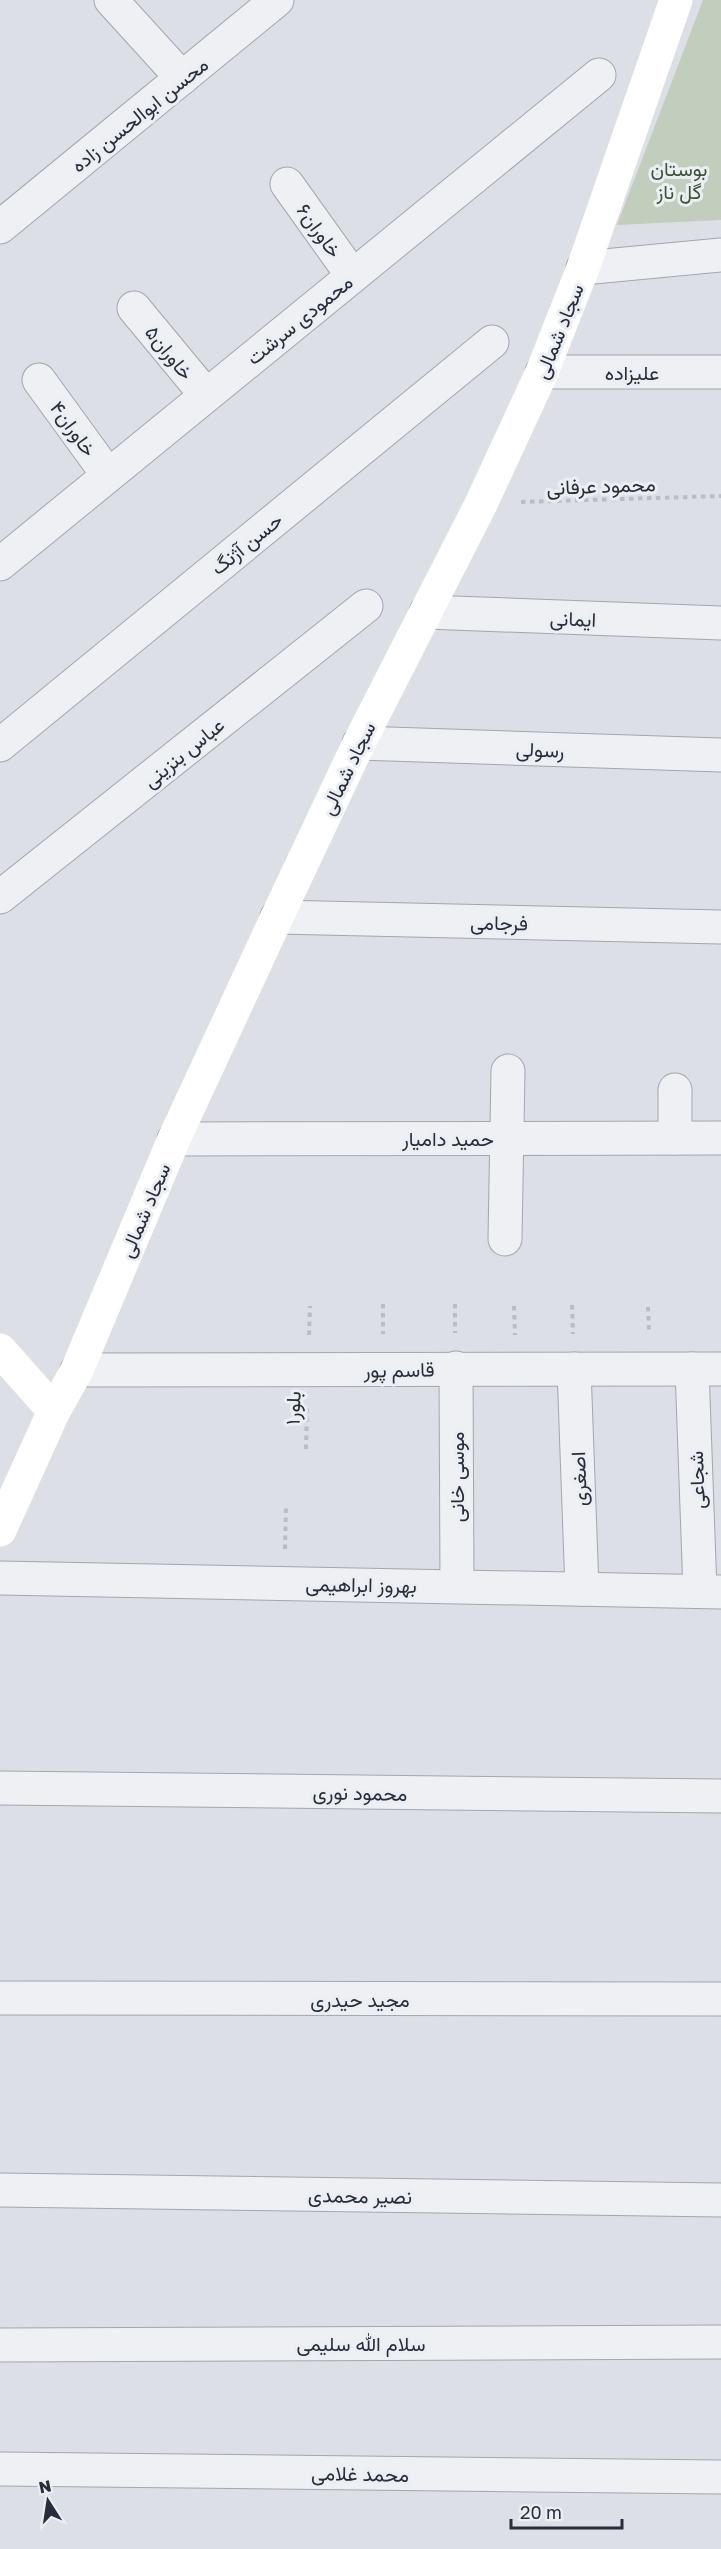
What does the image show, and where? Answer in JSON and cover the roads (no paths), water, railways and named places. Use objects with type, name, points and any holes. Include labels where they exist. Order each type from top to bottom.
[{"type":"main road","name":"سجاد شمالی","points":[[0,1530],[54,1411],[77,1370],[174,1139],[277,917],[359,743],[481,504],[542,372],[583,268],[676,0]]},
{"type":"main road","points":[[0,1350],[54,1411]]},
{"type":"street","points":[[111,0],[182,78]]},
{"type":"street","name":"محسن ابوالحسن زاده","points":[[0,227],[278,0]]},
{"type":"street","name":"محمودی سرشت","points":[[5,550],[108,475],[599,75]]},
{"type":"street","name":"خاوران۶","points":[[287,184],[352,275]]},
{"type":"street","points":[[583,268],[721,255]]},
{"type":"street","name":"خاوران۵","points":[[134,308],[206,395]]},
{"type":"street","name":"حسن آژنگ","points":[[0,744],[492,342]]},
{"type":"street","name":"علیزاده","points":[[542,372],[721,372]]},
{"type":"street","name":"خاوران۴","points":[[39,380],[108,475]]},
{"type":"street","name":"عباس بنزینی","points":[[0,897],[366,606]]},
{"type":"street","name":"ایمانی","points":[[426,612],[721,623]]},
{"type":"street","name":"رسولی","points":[[359,743],[721,755]]},
{"type":"street","name":"فرجامی","points":[[277,917],[721,927]]},
{"type":"street","points":[[505,1239],[505,1138],[508,1071]]},
{"type":"street","points":[[675,1089],[675,1138]]},
{"type":"street","name":"حمید دامیار","points":[[174,1139],[721,1138]]},
{"type":"street","name":"موسی خانی","points":[[456,1368],[457,1586]]},
{"type":"street","name":"اصغری","points":[[574,1369],[582,1589]]},
{"type":"street","name":"قاسم پور","points":[[77,1370],[706,1369]]},
{"type":"street","name":"شجاعی","points":[[706,1369],[710,1592]]},
{"type":"street","name":"بهروز ابراهیمی","points":[[0,1578],[710,1592]]},
{"type":"street","name":"محمود نوری","points":[[0,1788],[721,1796]]},
{"type":"street","name":"مجید حیدری","points":[[0,1998],[721,1999]]},
{"type":"street","name":"نصیر محمدی","points":[[0,2190],[721,2200]]},
{"type":"street","name":"سلام الله سلیمی","points":[[0,2344],[721,2342]]},
{"type":"street","name":"محمد غلامی","points":[[0,2469],[721,2477]]},
{"type":"park label","name":"بوستان گل ناز","points":[[679,180]]}]
